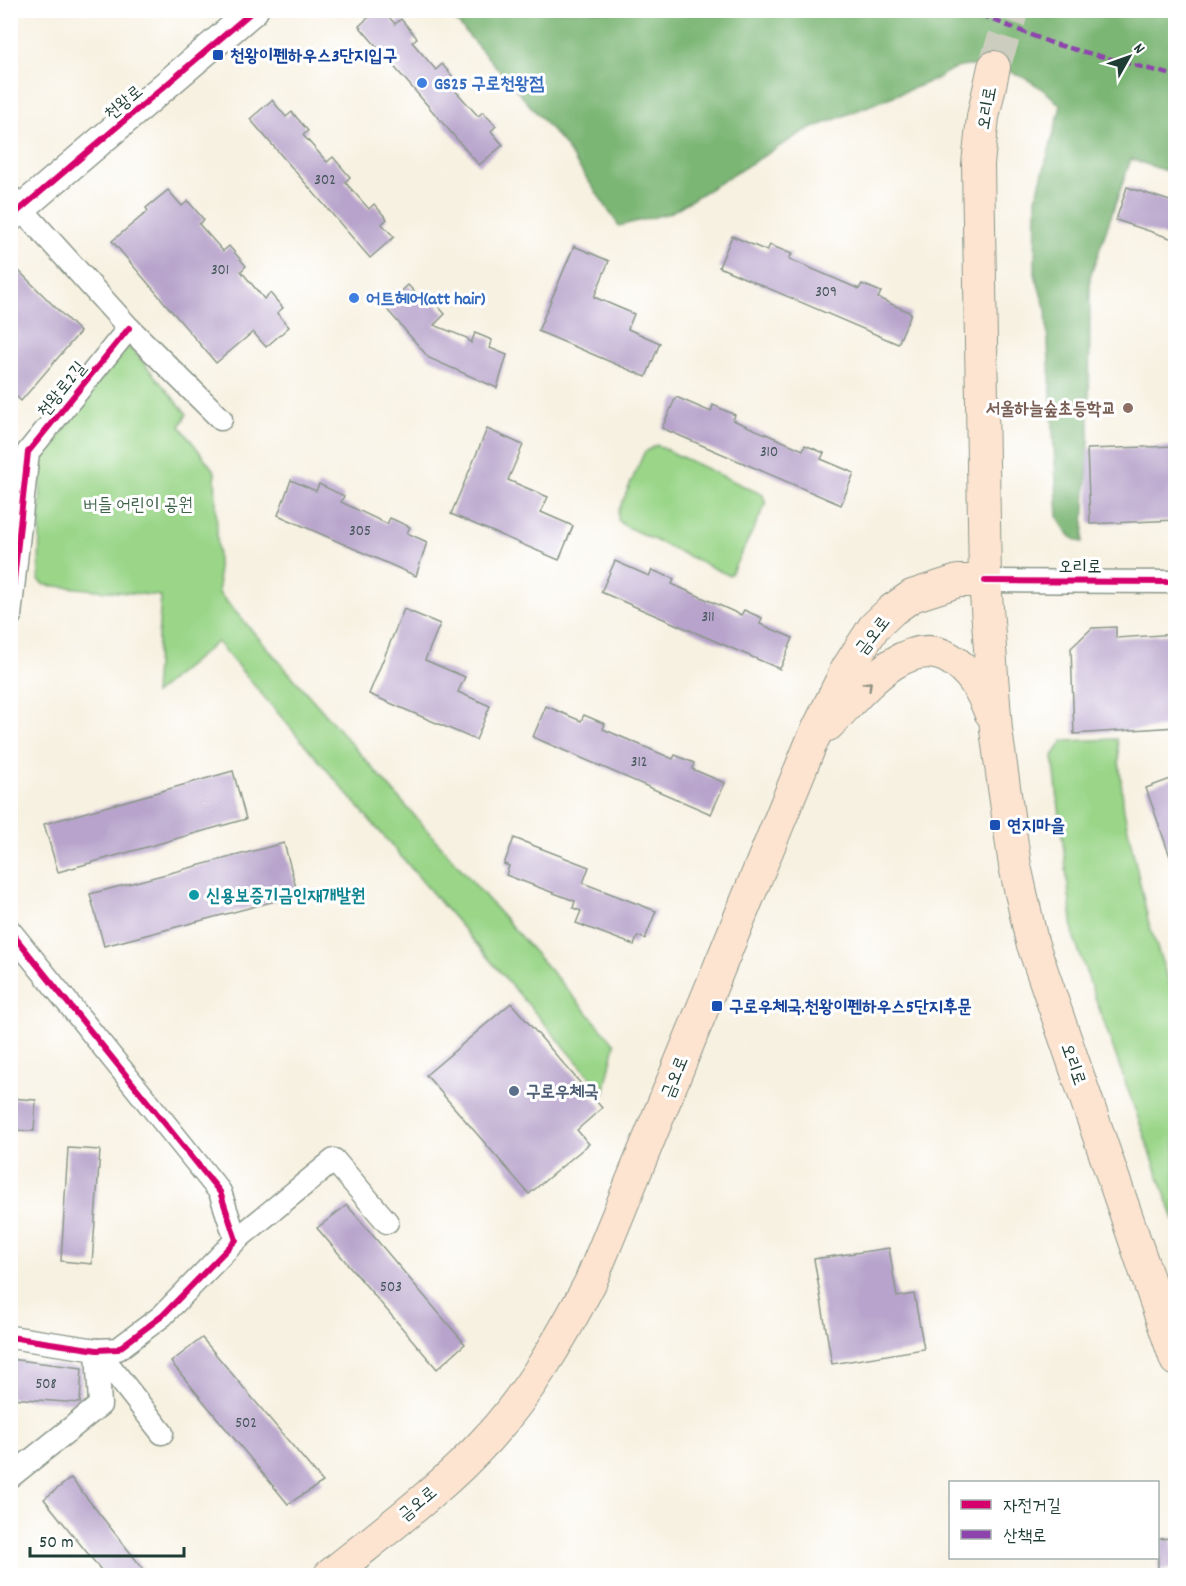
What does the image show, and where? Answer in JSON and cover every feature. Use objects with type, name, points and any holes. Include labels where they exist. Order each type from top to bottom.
[{"type":"main road","name":"오리로","points":[[994,67],[983,117],[978,164],[985,581],[996,730],[1015,866],[1032,942],[1176,1360]]},
{"type":"main road","name":"금오로","points":[[329,1575],[419,1502],[487,1439],[514,1406],[563,1333],[590,1283],[812,741],[860,646],[874,627],[912,596],[936,586],[958,581],[985,581]]},
{"type":"main road","points":[[812,741],[893,663],[906,655],[922,651],[942,654],[959,664],[970,675],[981,690],[996,730]]},
{"type":"street","name":"천왕로","points":[[14,207],[254,10]]},
{"type":"street","points":[[14,207],[129,328],[221,419]]},
{"type":"street","name":"천왕로2길","points":[[10,616],[28,452],[129,328]]},
{"type":"street","name":"오리로","points":[[985,581],[1176,582]]},
{"type":"street","points":[[10,931],[220,1192],[236,1240]]},
{"type":"street","points":[[10,1337],[97,1350],[118,1349],[162,1316],[236,1240],[334,1160],[387,1222]]},
{"type":"street","points":[[97,1350],[162,1433]]},
{"type":"street","points":[[10,1477],[100,1405],[97,1350]]},
{"type":"green space","points":[[447,11],[1175,11],[1175,174],[1131,159],[1090,277],[1089,440],[1083,542],[1071,536],[1058,516],[1046,310],[1035,275],[1036,198],[1061,106],[1051,96],[1027,79],[1000,69],[985,66],[956,68],[936,79],[803,132],[670,213],[619,226],[562,142]]},
{"type":"green space","name":"버들 어린이 공원","points":[[124,347],[131,348],[187,414],[180,426],[215,472],[219,593],[615,1044],[604,1093],[217,642],[154,694],[161,596],[45,585],[39,580],[41,461]]},
{"type":"green space","points":[[656,445],[763,495],[766,504],[731,574],[728,575],[625,526],[618,520],[618,512],[644,453]]},
{"type":"green space","points":[[1117,739],[1124,811],[1149,924],[1175,1000],[1175,1222],[1074,938],[1053,756],[1063,741]]},
{"type":"building","points":[[377,10],[383,10],[395,24],[401,19],[417,38],[412,42],[436,70],[442,64],[459,84],[454,89],[478,116],[483,112],[496,126],[491,131],[503,145],[479,165],[359,26]]},
{"type":"building","points":[[272,100],[286,117],[292,112],[308,131],[303,135],[327,162],[333,157],[350,177],[345,182],[369,209],[374,204],[387,219],[382,224],[394,237],[370,258],[250,119]]},
{"type":"building","points":[[1127,187],[1176,203],[1176,240],[1116,220]]},
{"type":"building","points":[[168,190],[182,206],[188,201],[204,220],[199,224],[223,251],[229,246],[246,266],[241,271],[264,299],[270,293],[283,308],[277,313],[289,327],[266,347],[253,332],[216,363],[112,241],[148,211],[146,208]]},
{"type":"building","points":[[732,236],[767,251],[770,245],[792,254],[789,259],[859,289],[862,284],[881,292],[878,298],[911,313],[898,344],[719,267]]},
{"type":"building","points":[[574,246],[609,261],[594,297],[634,314],[628,329],[660,343],[646,377],[538,331]]},
{"type":"building","points":[[10,262],[80,332],[21,401],[10,390]]},
{"type":"building","points":[[408,285],[422,300],[428,295],[445,314],[434,325],[467,338],[471,343],[475,333],[492,340],[490,348],[507,355],[497,388],[429,358],[385,307]]},
{"type":"building","points":[[676,397],[711,412],[713,405],[735,415],[733,420],[803,450],[805,445],[824,453],[821,459],[854,473],[841,505],[662,428]]},
{"type":"building","points":[[487,429],[523,445],[508,480],[548,497],[541,512],[573,526],[559,560],[451,514]]},
{"type":"building","points":[[1176,446],[1176,520],[1090,524],[1087,449]]},
{"type":"building","points":[[291,480],[316,491],[319,484],[344,496],[341,502],[387,524],[390,518],[410,527],[407,533],[427,542],[416,576],[278,515]]},
{"type":"building","points":[[615,561],[649,576],[652,570],[674,579],[672,584],[741,615],[744,610],[762,618],[760,624],[793,638],[780,669],[601,592]]},
{"type":"building","points":[[404,609],[440,624],[425,660],[465,677],[458,692],[490,706],[476,740],[369,694]]},
{"type":"building","points":[[1116,627],[1116,638],[1176,634],[1176,727],[1074,734],[1071,648],[1092,628]]},
{"type":"building","points":[[546,706],[581,721],[584,715],[605,724],[603,729],[673,759],[675,755],[694,763],[692,769],[725,783],[711,814],[533,737]]},
{"type":"building","points":[[233,771],[246,819],[58,872],[44,824]]},
{"type":"building","points":[[1176,777],[1176,865],[1173,865],[1146,788]]},
{"type":"building","points":[[514,838],[589,867],[583,883],[656,911],[645,939],[638,936],[634,945],[576,923],[581,911],[573,908],[575,901],[506,875],[509,866],[504,864]]},
{"type":"building","name":"신용보증기금인재개발원","points":[[284,843],[298,895],[104,946],[90,894]]},
{"type":"building","name":"구로우체국","points":[[511,1003],[602,1108],[577,1130],[589,1144],[529,1194],[426,1075]]},
{"type":"building","points":[[10,1098],[36,1100],[34,1131],[10,1130]]},
{"type":"building","points":[[68,1148],[100,1150],[92,1264],[61,1261]]},
{"type":"building","points":[[347,1205],[465,1344],[437,1369],[317,1228]]},
{"type":"building","points":[[889,1248],[897,1297],[914,1294],[924,1349],[832,1364],[814,1259]]},
{"type":"building","points":[[202,1338],[323,1482],[288,1504],[171,1362]]},
{"type":"building","points":[[10,1359],[82,1368],[80,1403],[10,1398]]},
{"type":"building","points":[[71,1478],[148,1575],[105,1575],[44,1499]]},
{"type":"building","points":[[1172,1538],[1175,1568],[1158,1570],[1159,1539]]},
{"type":"tunnel","points":[[994,67],[1013,10]]},
{"type":"marked path","points":[[968,10],[1054,44],[1176,76]]},
{"type":"cycle path","points":[[10,218],[254,10]]},
{"type":"cycle path","points":[[10,616],[28,452],[129,328]]},
{"type":"cycle path","points":[[985,581],[1176,582]]},
{"type":"cycle path","points":[[10,931],[220,1192],[236,1240],[162,1316],[118,1349],[97,1350],[10,1337]]},
{"type":"place","name":"천왕이펜하우스3단지입구","points":[[218,55]]},
{"type":"place","name":"GS25 구로천왕점","points":[[422,83]]},
{"type":"place","name":"어트헤어(att hair)","points":[[354,298]]},
{"type":"place","name":"서울하늘숲초등학교","points":[[1128,408]]},
{"type":"place","name":"연지마을","points":[[995,825]]},
{"type":"place","name":"신용보증기금인재개발원","points":[[194,895]]},
{"type":"place","name":"구로우체국.천왕이펜하우스5단지후문","points":[[717,1006]]},
{"type":"place","name":"구로우체국","points":[[514,1091]]}]
